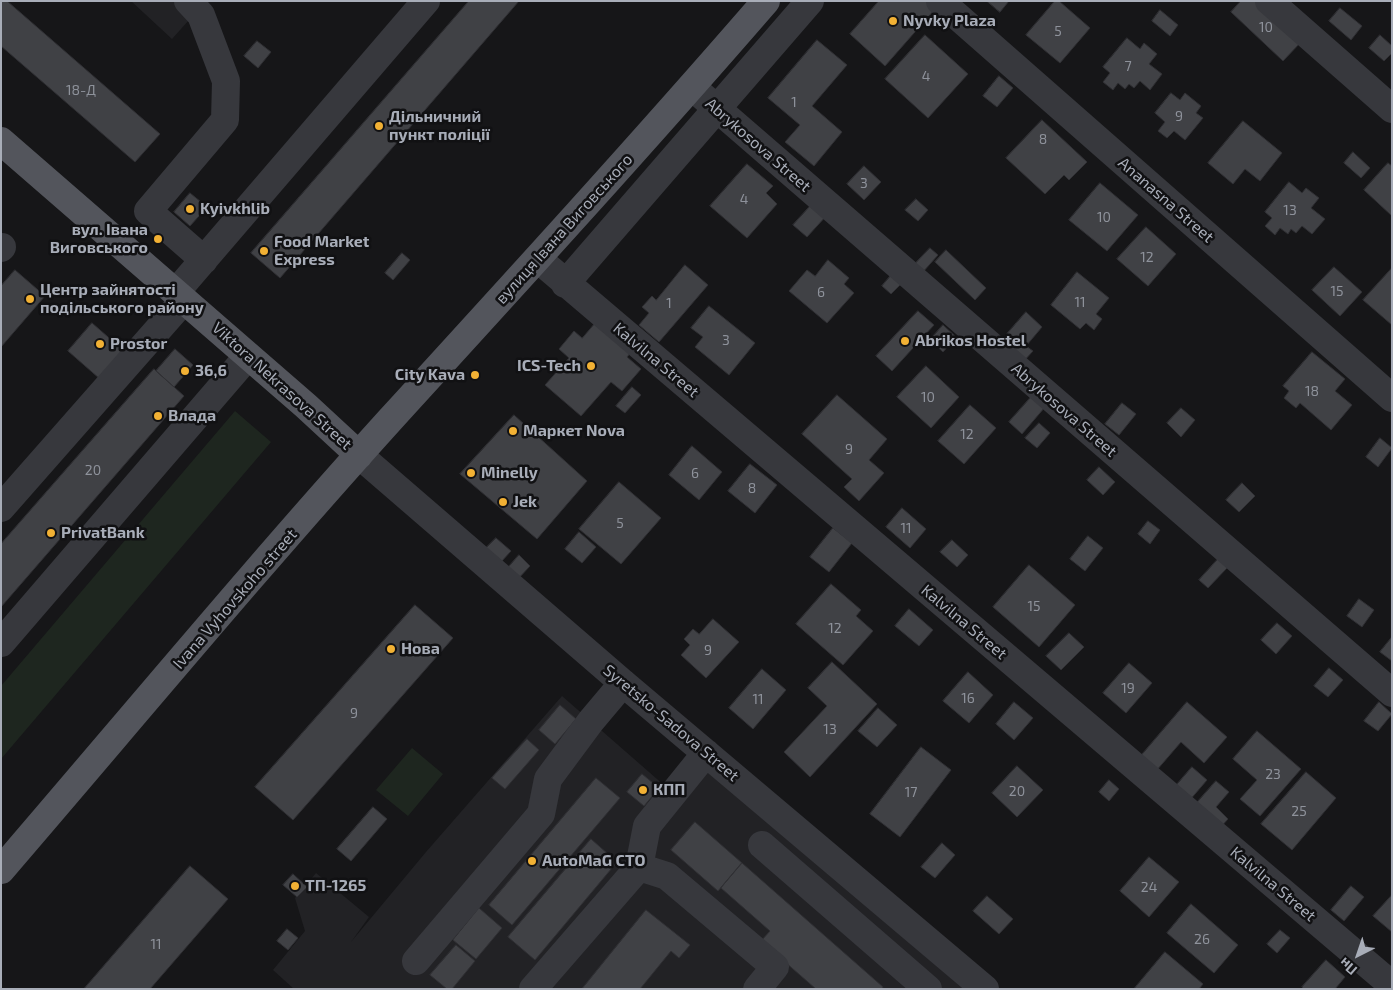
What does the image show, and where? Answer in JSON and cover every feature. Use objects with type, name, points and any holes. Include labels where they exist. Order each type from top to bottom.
[{"type":"main road","name":"вулиця Івана Виговського","points":[[360,454],[538,259],[766,1]]},
{"type":"main road","name":"Viktora Nekrasova Street","points":[[1,141],[360,454]]},
{"type":"main road","name":"Ivana Vyhovskoho street","points":[[1,870],[360,454]]},
{"type":"street","points":[[1,508],[180,296],[204,260],[426,1]]},
{"type":"street","points":[[565,284],[810,1]]},
{"type":"street","name":"Ananasna Street","points":[[940,1],[1392,398]]},
{"type":"street","points":[[1269,1],[1392,109]]},
{"type":"street","points":[[196,4],[226,81],[225,120],[148,211],[204,260]]},
{"type":"street","name":"Abrykosova Street","points":[[692,87],[1392,693]]},
{"type":"street","name":"Kalvilna Street","points":[[538,259],[565,284],[1392,985]]},
{"type":"street","points":[[1,643],[248,356]]},
{"type":"street","name":"Syretsko-Sadova Street","points":[[360,454],[623,683],[985,989]]},
{"type":"street","points":[[416,961],[542,814],[548,778],[591,721],[623,683]]},
{"type":"street","points":[[533,989],[639,867],[647,826],[706,753]]},
{"type":"street","points":[[762,845],[917,985],[938,949]]},
{"type":"street","points":[[639,867],[666,876],[775,967],[757,989]]},
{"type":"shaded area","points":[[131,1],[206,1],[172,39]]},
{"type":"shaded area","points":[[235,411],[271,442],[1,759],[1,686]]},
{"type":"shaded area","points":[[562,696],[673,793],[709,769],[969,989],[294,989],[273,970],[305,931],[295,898],[316,873],[369,917],[351,942],[426,852]]},
{"type":"shaded area","points":[[412,748],[443,774],[408,816],[376,790]]},
{"type":"building","points":[[1,1],[7,1],[160,134],[135,162],[1,46]]},
{"type":"building","points":[[469,1],[519,1],[280,278],[251,253]]},
{"type":"building","name":"Nyvky Plaza","points":[[879,1],[929,1],[936,8],[885,66],[850,34]]},
{"type":"building","points":[[987,1],[1009,1],[1000,12]]},
{"type":"building","points":[[1055,1],[1059,1],[1090,28],[1060,63],[1026,35]]},
{"type":"building","points":[[1241,1],[1258,1],[1301,42],[1283,61],[1231,12]]},
{"type":"building","points":[[1340,8],[1362,26],[1351,40],[1329,21]]},
{"type":"building","points":[[1160,10],[1178,25],[1170,36],[1152,21]]},
{"type":"building","points":[[925,35],[968,74],[928,118],[885,79]]},
{"type":"building","points":[[1380,35],[1392,46],[1392,53],[1384,61],[1369,48]]},
{"type":"building","points":[[1127,38],[1140,49],[1144,43],[1157,54],[1149,64],[1162,74],[1150,90],[1140,81],[1134,88],[1129,84],[1125,89],[1118,83],[1113,90],[1103,82],[1110,73],[1103,67]]},
{"type":"building","points":[[817,40],[847,65],[812,106],[842,132],[814,166],[785,142],[800,125],[768,98]]},
{"type":"building","points":[[257,41],[271,52],[258,68],[244,56]]},
{"type":"building","points":[[999,76],[1013,88],[997,107],[983,96]]},
{"type":"building","points":[[1171,93],[1180,100],[1185,93],[1201,106],[1196,113],[1203,118],[1185,140],[1174,131],[1167,138],[1158,131],[1165,122],[1155,113]]},
{"type":"building","points":[[1042,120],[1087,162],[1069,180],[1064,175],[1045,194],[1006,158]]},
{"type":"building","points":[[1243,121],[1282,153],[1260,181],[1245,169],[1233,184],[1208,163]]},
{"type":"building","points":[[1353,152],[1370,168],[1361,178],[1344,163]]},
{"type":"building","points":[[1388,163],[1392,166],[1392,216],[1364,190]]},
{"type":"building","points":[[747,164],[773,186],[766,193],[777,204],[747,238],[710,206]]},
{"type":"building","points":[[864,166],[881,182],[864,200],[847,184]]},
{"type":"building","points":[[1289,182],[1302,193],[1306,188],[1319,198],[1311,208],[1325,219],[1312,234],[1302,226],[1296,233],[1291,229],[1288,234],[1280,228],[1275,235],[1265,226],[1272,218],[1265,212]]},
{"type":"building","points":[[1100,183],[1138,215],[1107,251],[1069,220]]},
{"type":"building","name":"Kyivkhlib","points":[[190,193],[207,207],[190,226],[174,212]]},
{"type":"building","points":[[916,199],[928,210],[918,221],[905,210]]},
{"type":"building","points":[[813,203],[827,215],[807,237],[793,225]]},
{"type":"building","points":[[1146,227],[1176,254],[1148,286],[1117,259]]},
{"type":"building","points":[[930,248],[938,255],[922,273],[913,266]]},
{"type":"building","points":[[946,250],[986,288],[975,300],[935,262]]},
{"type":"building","points":[[402,253],[410,260],[393,280],[385,273]]},
{"type":"building","points":[[828,260],[849,278],[844,284],[854,293],[827,323],[789,291],[807,270],[815,276]]},
{"type":"building","points":[[685,265],[708,285],[659,342],[639,325],[649,313],[642,307],[652,296],[656,300]]},
{"type":"building","points":[[1334,267],[1362,292],[1340,316],[1312,290]]},
{"type":"building","points":[[1392,268],[1392,325],[1363,300]]},
{"type":"building","points":[[15,270],[45,296],[1,347],[1,286]]},
{"type":"building","points":[[1077,272],[1109,298],[1096,314],[1102,319],[1094,330],[1086,323],[1080,329],[1051,305]]},
{"type":"building","points":[[893,273],[903,282],[891,294],[882,286]]},
{"type":"building","points":[[709,306],[755,343],[729,375],[695,347],[703,337],[691,328]]},
{"type":"building","name":"Abrikos Hostel","points":[[918,311],[934,325],[892,371],[876,356]]},
{"type":"building","points":[[1026,312],[1042,327],[1026,346],[1033,351],[1023,362],[1000,342]]},
{"type":"building","points":[[598,320],[632,351],[627,357],[641,369],[622,391],[611,382],[581,416],[545,385],[569,358],[559,349],[574,331],[582,338]]},
{"type":"building","points":[[92,323],[124,351],[100,379],[68,351]]},
{"type":"building","points":[[943,325],[956,337],[943,352],[930,340]]},
{"type":"building","points":[[175,349],[193,365],[174,387],[156,371]]},
{"type":"building","points":[[1312,352],[1345,379],[1335,391],[1352,405],[1331,430],[1300,403],[1296,408],[1284,398],[1289,391],[1283,386]]},
{"type":"building","points":[[926,366],[959,397],[931,428],[897,397]]},
{"type":"building","points":[[154,369],[184,396],[1,607],[1,544]]},
{"type":"building","points":[[632,387],[641,395],[625,413],[616,406]]},
{"type":"building","points":[[837,395],[887,439],[869,460],[884,473],[859,501],[844,487],[852,479],[802,434]]},
{"type":"building","points":[[1032,396],[1045,407],[1022,434],[1009,422]]},
{"type":"building","points":[[1122,403],[1136,414],[1119,435],[1105,424]]},
{"type":"building","points":[[970,405],[996,428],[964,464],[938,441]]},
{"type":"building","points":[[1181,408],[1195,420],[1181,437],[1167,423]]},
{"type":"building","points":[[514,415],[587,481],[537,539],[460,474]]},
{"type":"building","points":[[1039,423],[1050,433],[1037,448],[1025,438]]},
{"type":"building","points":[[1380,438],[1392,448],[1378,467],[1366,457]]},
{"type":"building","points":[[692,446],[722,472],[699,500],[669,475]]},
{"type":"building","points":[[750,464],[777,485],[755,513],[728,491]]},
{"type":"building","points":[[1099,467],[1115,482],[1103,495],[1087,480]]},
{"type":"building","points":[[619,482],[661,518],[621,564],[579,529]]},
{"type":"building","points":[[1242,483],[1255,496],[1239,512],[1226,500]]},
{"type":"building","points":[[902,508],[926,529],[910,548],[886,527]]},
{"type":"building","points":[[1148,521],[1160,530],[1150,544],[1138,534]]},
{"type":"building","points":[[833,528],[852,543],[829,572],[810,557]]},
{"type":"building","points":[[579,532],[596,547],[582,563],[565,549]]},
{"type":"building","points":[[1088,536],[1103,548],[1085,571],[1070,559]]},
{"type":"building","points":[[496,538],[511,551],[501,562],[486,548]]},
{"type":"building","points":[[952,540],[968,555],[957,567],[940,552]]},
{"type":"building","points":[[519,555],[530,566],[517,580],[506,570]]},
{"type":"building","points":[[1218,559],[1227,568],[1208,588],[1199,580]]},
{"type":"building","points":[[1029,565],[1075,605],[1039,647],[993,607]]},
{"type":"building","points":[[831,584],[861,610],[856,616],[873,631],[843,665],[796,624]]},
{"type":"building","points":[[1359,599],[1374,610],[1362,627],[1347,616]]},
{"type":"building","points":[[415,605],[453,638],[293,820],[255,787]]},
{"type":"building","points":[[909,609],[933,630],[919,646],[895,626]]},
{"type":"building","points":[[713,619],[739,642],[706,678],[681,655],[690,645],[684,639],[693,629],[699,634]]},
{"type":"building","points":[[1277,623],[1292,636],[1276,654],[1261,640]]},
{"type":"building","points":[[1069,633],[1084,647],[1061,670],[1046,656]]},
{"type":"building","points":[[1392,637],[1392,661],[1380,652]]},
{"type":"building","points":[[832,662],[877,704],[810,777],[784,752],[827,706],[808,688]]},
{"type":"building","points":[[1129,663],[1152,683],[1126,713],[1103,693]]},
{"type":"building","points":[[1329,668],[1343,680],[1328,697],[1314,686]]},
{"type":"building","points":[[762,669],[786,690],[753,729],[729,708]]},
{"type":"building","points":[[968,672],[993,695],[969,723],[943,701]]},
{"type":"building","points":[[1014,702],[1033,718],[1014,740],[996,724]]},
{"type":"building","points":[[1187,702],[1227,737],[1204,763],[1181,742],[1156,771],[1140,757]]},
{"type":"building","points":[[1379,702],[1392,714],[1378,731],[1364,721]]},
{"type":"building","points":[[560,705],[576,719],[555,744],[539,730]]},
{"type":"building","points":[[878,708],[897,725],[877,747],[858,731]]},
{"type":"building","points":[[1257,731],[1301,769],[1260,816],[1240,799],[1257,780],[1233,759]]},
{"type":"building","points":[[527,739],[539,750],[505,789],[492,778]]},
{"type":"building","points":[[921,747],[951,770],[900,837],[870,814]]},
{"type":"building","points":[[1017,766],[1043,790],[1017,817],[992,793]]},
{"type":"building","points":[[1192,767],[1207,780],[1189,801],[1174,788]]},
{"type":"building","points":[[1306,772],[1336,798],[1292,850],[1261,824]]},
{"type":"building","name":"КПП","points":[[642,774],[659,788],[644,806],[627,792]]},
{"type":"building","points":[[596,778],[620,798],[512,925],[489,905]]},
{"type":"building","points":[[1109,780],[1119,789],[1109,801],[1099,792]]},
{"type":"building","points":[[1216,781],[1229,792],[1216,807],[1228,819],[1219,829],[1194,806]]},
{"type":"building","points":[[373,807],[387,819],[351,861],[337,849]]},
{"type":"building","points":[[695,822],[742,863],[718,891],[671,850]]},
{"type":"building","points":[[591,839],[617,862],[535,960],[508,937]]},
{"type":"building","points":[[942,843],[955,855],[935,878],[921,867]]},
{"type":"building","points":[[1149,857],[1179,882],[1149,917],[1120,891]]},
{"type":"building","points":[[742,863],[883,987],[882,989],[816,989],[761,941],[770,931],[721,888]]},
{"type":"building","points":[[190,866],[228,899],[150,989],[84,989]]},
{"type":"building","name":"ТП-1265","points":[[293,874],[307,887],[297,897],[283,885]]},
{"type":"building","points":[[1351,886],[1364,897],[1344,921],[1331,910]]},
{"type":"building","points":[[1392,895],[1392,932],[1373,916]]},
{"type":"building","points":[[987,896],[1013,919],[999,934],[973,911]]},
{"type":"building","points":[[1191,904],[1238,945],[1214,973],[1167,933]]},
{"type":"building","points":[[479,908],[502,928],[476,959],[453,940]]},
{"type":"building","points":[[646,910],[690,945],[679,958],[671,951],[640,989],[582,989]]},
{"type":"building","points":[[287,929],[298,938],[288,950],[277,941]]},
{"type":"building","points":[[1280,930],[1290,938],[1277,953],[1267,944]]},
{"type":"building","points":[[456,945],[475,961],[452,989],[447,989],[430,975]]},
{"type":"building","points":[[1165,952],[1203,984],[1199,989],[1134,989]]},
{"type":"building","points":[[1326,960],[1345,977],[1335,989],[1304,989],[1302,987]]},
{"type":"place","name":"Nyvky Plaza","points":[[893,21]]},
{"type":"place","name":"Дільничний пункт поліції","points":[[379,126]]},
{"type":"place","name":"Kyivkhlib","points":[[190,209]]},
{"type":"place","name":"вул. Івана Виговського","points":[[158,239]]},
{"type":"place","name":"Food Market Express","points":[[264,251]]},
{"type":"place","name":"Центр зайнятості подільського району","points":[[30,299]]},
{"type":"place","name":"Abrikos Hostel","points":[[905,341]]},
{"type":"place","name":"Prostor","points":[[100,344]]},
{"type":"place","name":"ICS-Tech","points":[[591,366]]},
{"type":"place","name":"36,6","points":[[185,371]]},
{"type":"place","name":"City Kava","points":[[475,375]]},
{"type":"place","name":"Влада","points":[[158,416]]},
{"type":"place","name":"Маркет Nova","points":[[513,431]]},
{"type":"place","name":"Minelly","points":[[471,473]]},
{"type":"place","name":"Jek","points":[[503,502]]},
{"type":"place","name":"PrivatBank","points":[[51,533]]},
{"type":"place","name":"Нова","points":[[391,649]]},
{"type":"place","name":"КПП","points":[[643,790]]},
{"type":"place","name":"AutoMaG СТО","points":[[532,861]]},
{"type":"place","name":"ТП-1265","points":[[295,886]]}]
